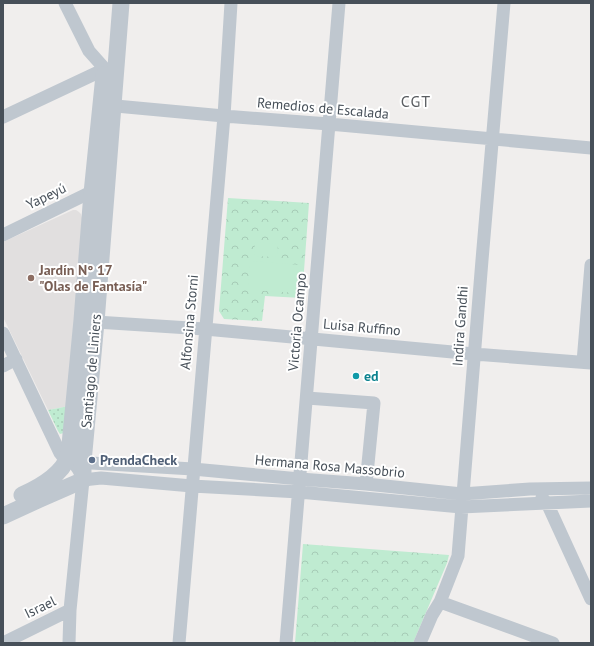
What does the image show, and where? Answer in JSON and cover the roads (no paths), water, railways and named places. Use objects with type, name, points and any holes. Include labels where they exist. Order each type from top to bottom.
[{"type":"street","points":[[3,117],[110,70],[89,51],[65,3]]},
{"type":"street","name":"Santiago de Liniers","points":[[110,3],[110,70]]},
{"type":"street","name":"Santiago de Liniers","points":[[75,462],[89,321],[110,70],[121,3]]},
{"type":"street","name":"Alfonsina Storni","points":[[179,643],[224,116],[231,3]]},
{"type":"street","name":"Victoria Ocampo","points":[[286,643],[338,3]]},
{"type":"street","name":"Indira Gandhi","points":[[420,643],[432,615],[440,602],[458,556],[504,3]]},
{"type":"street","name":"Remedios de Escalada","points":[[107,105],[591,148]]},
{"type":"street","name":"Yapeyú","points":[[3,236],[89,193],[99,194]]},
{"type":"street","points":[[587,362],[591,265]]},
{"type":"street","name":"Santiago de Liniers","points":[[52,437],[57,441],[62,442],[70,439],[89,321]]},
{"type":"street","name":"Luisa Ruffino","points":[[89,321],[205,329],[474,354],[587,362]]},
{"type":"street","points":[[3,333],[60,453],[75,462]]},
{"type":"street","points":[[3,366],[16,360]]},
{"type":"street","points":[[307,398],[374,403],[366,484]]},
{"type":"street","name":"Santiago de Liniers","points":[[68,643],[83,480],[75,462],[69,455],[71,433]]},
{"type":"street","points":[[3,504],[39,487],[58,473],[63,467],[75,462]]},
{"type":"street","name":"Hermana Rosa Massobrio","points":[[75,462],[193,469],[299,486],[461,507],[591,501]]},
{"type":"street","name":"Hermana Rosa Massobrio","points":[[83,480],[101,478],[192,486],[299,486],[366,484],[462,494],[530,489],[591,488]]},
{"type":"street","points":[[3,516],[83,480]]},
{"type":"street","points":[[530,489],[547,503],[591,599]]},
{"type":"street","points":[[440,602],[553,643]]},
{"type":"street","name":"Israel","points":[[3,643],[70,610]]},
{"type":"place","name":"Jardín N° 17 \"Olas de Fantasía\"","points":[[31,278]]},
{"type":"place","name":"ed","points":[[356,376]]},
{"type":"place","name":"PrendaCheck","points":[[92,460]]},
{"type":"district","name":"CGT","points":[[416,101]]}]
